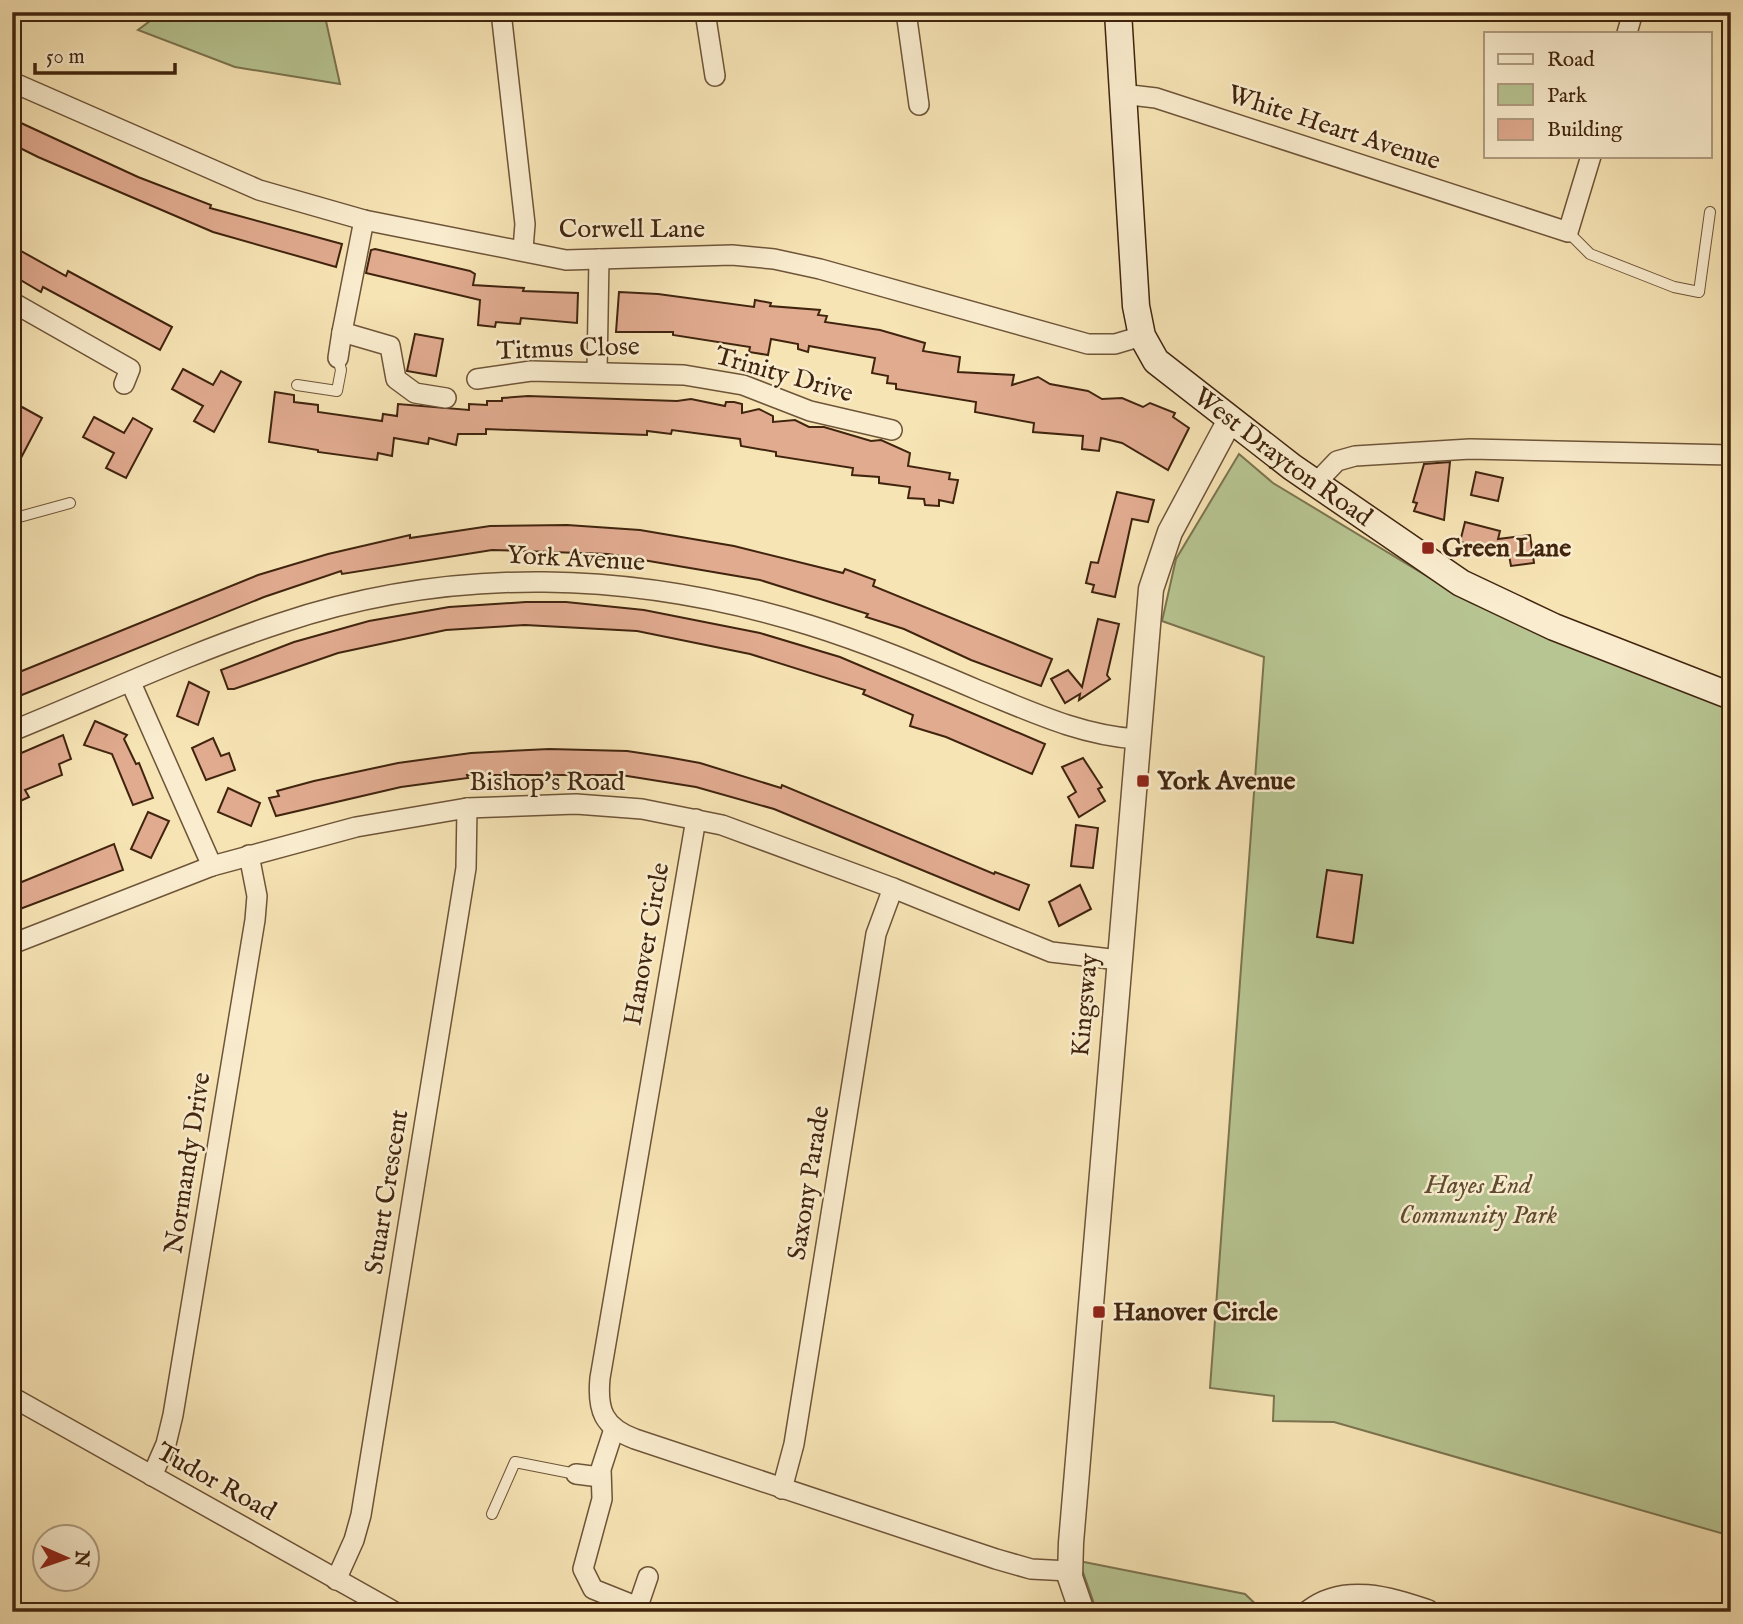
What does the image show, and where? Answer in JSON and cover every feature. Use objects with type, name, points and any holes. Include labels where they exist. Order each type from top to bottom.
[{"type":"main road","name":"West Drayton Road","points":[[1118,12],[1133,262],[1142,337],[1150,353],[1164,369],[1316,483],[1436,567],[1489,598],[1731,696]]},
{"type":"street","points":[[501,12],[525,224],[523,249]]},
{"type":"street","points":[[705,12],[715,76]]},
{"type":"street","points":[[906,12],[919,105]]},
{"type":"street","points":[[1627,32],[1633,12]]},
{"type":"street","name":"Corwell Lane","points":[[12,82],[235,181],[364,220],[523,249],[566,260],[752,256],[820,269],[1088,344],[1115,344],[1142,337]]},
{"type":"street","name":"White Heart Avenue","points":[[1122,94],[1156,98],[1568,233]]},
{"type":"street","points":[[1568,233],[1590,158]]},
{"type":"street","points":[[338,358],[364,220]]},
{"type":"street","points":[[597,371],[599,259]]},
{"type":"street","points":[[12,302],[130,369],[124,384]]},
{"type":"street","points":[[342,332],[390,346],[397,379],[415,393],[446,398]]},
{"type":"street","name":"Titmus Close","points":[[477,379],[531,371],[661,373]]},
{"type":"street","name":"Trinity Drive","points":[[661,373],[743,385],[810,411],[892,430]]},
{"type":"street","name":"Kingsway","points":[[1082,1612],[1069,1571],[1147,621],[1157,566],[1178,515],[1230,420]]},
{"type":"street","points":[[1316,483],[1337,461],[1355,456],[1470,449],[1731,455]]},
{"type":"street","name":"York Avenue","points":[[12,731],[257,631],[370,598],[463,584],[585,581],[692,595],[778,616],[887,653],[1071,728],[1091,734],[1137,739]]},
{"type":"street","points":[[131,682],[212,866]]},
{"type":"street","name":"Bishop's Road","points":[[12,944],[212,866],[356,827],[467,808],[517,804],[598,804],[696,819],[749,834],[1051,952],[1119,960]]},
{"type":"street","name":"Stuart Crescent","points":[[336,1580],[354,1540],[360,1515],[466,868],[467,808]]},
{"type":"street","name":"Hanover Circle","points":[[614,1429],[600,1411],[600,1378],[696,819]]},
{"type":"street","name":"Normandy Drive","points":[[152,1476],[166,1444],[173,1415],[255,920],[257,895],[249,855]]},
{"type":"street","name":"Saxony Parade","points":[[782,1489],[794,1444],[876,934],[892,888]]},
{"type":"street","name":"Tudor Road","points":[[12,1397],[395,1612]]},
{"type":"street","points":[[648,1577],[637,1609],[601,1594],[584,1576],[583,1561],[602,1499],[600,1477],[614,1429],[782,1489],[996,1559],[1031,1569],[1069,1571]]},
{"type":"street","points":[[576,1474],[600,1477]]},
{"type":"street","points":[[1310,1612],[1332,1600],[1352,1597],[1381,1599],[1427,1612]]},
{"type":"lane","points":[[1568,233],[1590,254],[1674,288],[1699,292],[1710,212]]},
{"type":"lane","points":[[297,385],[337,391],[341,370],[338,358]]},
{"type":"lane","points":[[12,519],[69,503]]},
{"type":"lane","points":[[492,1514],[515,1462],[576,1474]]},
{"type":"green space","points":[[162,12],[324,12],[340,84],[235,67],[138,30]]},
{"type":"green space","name":"Hayes End Community Park","points":[[1239,454],[1273,483],[1470,602],[1731,709],[1731,1536],[1334,1422],[1273,1421],[1274,1396],[1210,1388],[1264,657],[1162,621],[1176,559]]},
{"type":"green space","points":[[1079,1561],[1245,1594],[1264,1612],[1097,1612]]},
{"type":"building","points":[[21,123],[138,177],[211,205],[210,208],[342,244],[336,267],[213,232],[38,157],[12,144]]},
{"type":"building","points":[[12,246],[66,276],[68,271],[172,327],[160,350],[43,287],[41,292],[12,275]]},
{"type":"building","points":[[371,250],[470,271],[475,274],[473,285],[524,288],[523,291],[578,293],[577,323],[521,318],[520,324],[496,322],[495,327],[478,325],[480,300],[366,273]]},
{"type":"building","points":[[619,292],[658,294],[754,307],[755,300],[771,303],[770,306],[820,310],[818,315],[827,316],[825,322],[880,330],[925,343],[923,351],[960,357],[958,372],[1014,375],[1012,385],[1038,377],[1050,384],[1088,391],[1102,399],[1122,398],[1143,407],[1150,403],[1175,413],[1173,417],[1189,428],[1168,470],[1122,443],[1101,438],[1099,451],[1082,449],[1083,436],[1033,432],[1034,423],[975,412],[976,402],[896,389],[896,384],[887,383],[888,376],[872,373],[875,358],[809,346],[808,352],[798,349],[798,344],[771,339],[768,355],[749,352],[750,347],[673,335],[673,332],[616,332]]},
{"type":"building","points":[[415,334],[443,339],[436,376],[407,371]]},
{"type":"building","points":[[183,369],[213,385],[221,371],[241,382],[214,432],[194,421],[203,406],[172,389]]},
{"type":"building","points":[[275,392],[294,395],[294,402],[318,405],[318,412],[382,421],[383,414],[397,416],[398,404],[469,410],[469,404],[487,405],[487,401],[528,396],[677,401],[691,399],[725,406],[726,402],[734,402],[742,404],[742,413],[759,409],[773,416],[773,422],[795,420],[809,427],[824,427],[871,441],[881,440],[910,453],[908,466],[950,473],[949,479],[958,480],[953,503],[939,500],[939,506],[925,505],[924,499],[908,498],[910,487],[879,483],[879,477],[852,475],[853,468],[776,456],[776,452],[741,446],[740,439],[672,430],[671,434],[647,431],[647,435],[486,429],[486,434],[458,434],[456,445],[429,438],[428,444],[394,438],[392,456],[378,453],[377,460],[269,442]]},
{"type":"building","points":[[22,407],[42,418],[12,475],[12,425]]},
{"type":"building","points":[[94,417],[124,433],[133,418],[152,429],[126,478],[106,468],[114,453],[83,437]]},
{"type":"building","points":[[1450,462],[1444,520],[1414,511],[1417,503],[1413,502],[1424,464]]},
{"type":"building","points":[[1476,472],[1503,478],[1498,501],[1471,495]]},
{"type":"building","points":[[1117,492],[1154,500],[1148,522],[1132,519],[1115,597],[1092,592],[1094,585],[1086,583],[1091,562],[1098,563]]},
{"type":"building","points":[[1465,522],[1500,531],[1498,539],[1530,535],[1534,563],[1511,566],[1509,555],[1462,545],[1469,544],[1460,542]]},
{"type":"building","points":[[567,525],[640,530],[734,546],[843,573],[845,569],[875,580],[873,586],[1052,659],[1041,686],[971,660],[904,629],[866,617],[868,614],[760,580],[608,554],[492,550],[342,574],[341,571],[264,597],[12,699],[12,675],[258,575],[328,554],[410,535],[410,538],[490,526]]},
{"type":"building","points":[[566,602],[644,610],[760,633],[840,657],[1045,744],[1032,774],[946,737],[910,726],[913,715],[863,694],[865,690],[750,654],[637,631],[525,625],[446,630],[338,653],[234,689],[228,689],[221,670],[294,642],[369,621],[449,607]]},
{"type":"building","points":[[1098,619],[1119,624],[1107,675],[1110,679],[1079,700],[1080,694],[1065,703],[1051,679],[1068,670],[1082,687]]},
{"type":"building","points":[[189,682],[209,692],[198,725],[177,716]]},
{"type":"building","points":[[95,721],[127,735],[124,739],[136,764],[139,763],[153,798],[133,805],[112,754],[84,745]]},
{"type":"building","points":[[63,735],[71,759],[59,764],[62,775],[25,790],[29,797],[12,805],[12,757]]},
{"type":"building","points":[[213,738],[221,756],[229,753],[235,770],[206,780],[192,748]]},
{"type":"building","points":[[549,749],[627,751],[667,757],[700,763],[781,788],[782,785],[994,874],[995,872],[1029,885],[1019,910],[774,809],[696,787],[621,775],[467,775],[468,778],[401,787],[276,816],[269,798],[279,796],[277,791],[398,763],[471,753]]},
{"type":"building","points":[[1083,758],[1102,787],[1098,789],[1105,801],[1079,817],[1068,797],[1076,792],[1062,767]]},
{"type":"building","points":[[228,788],[260,803],[251,826],[218,812]]},
{"type":"building","points":[[148,812],[169,821],[151,858],[131,849]]},
{"type":"building","points":[[1076,825],[1098,828],[1093,868],[1071,866]]},
{"type":"building","points":[[114,844],[123,870],[12,912],[12,886]]},
{"type":"building","points":[[1327,870],[1362,875],[1353,943],[1317,937]]},
{"type":"building","points":[[1080,885],[1091,909],[1059,926],[1049,902]]},
{"type":"place","name":"Green Lane","points":[[1428,548]]},
{"type":"place","name":"York Avenue","points":[[1143,781]]},
{"type":"place","name":"Hanover Circle","points":[[1099,1312]]}]
